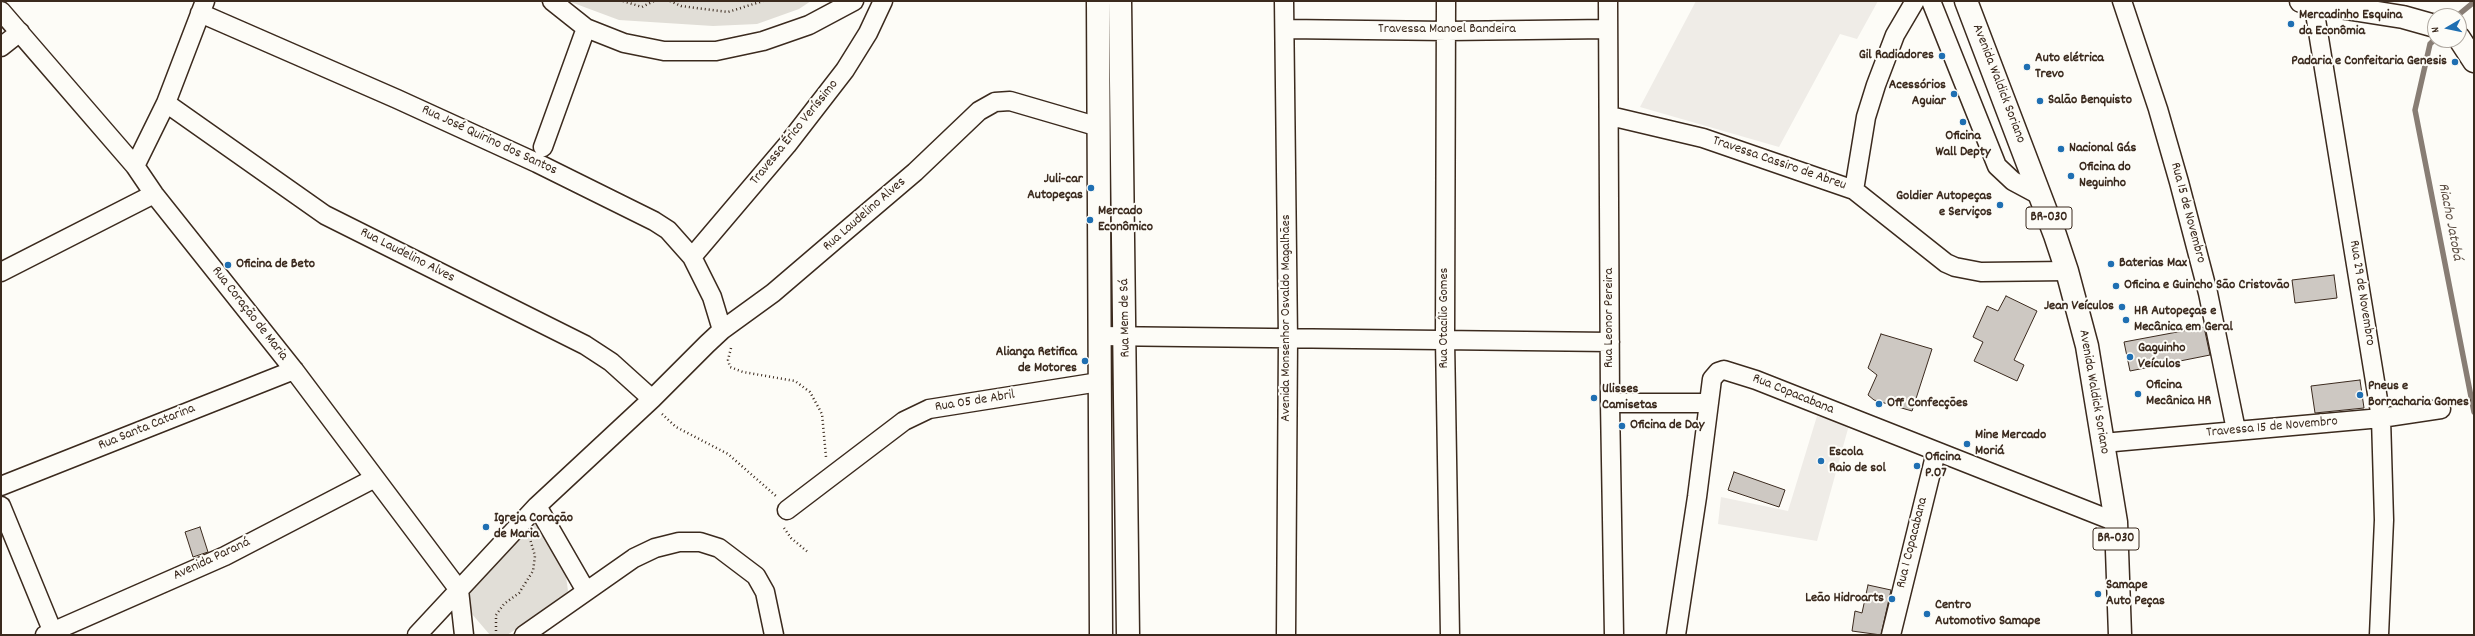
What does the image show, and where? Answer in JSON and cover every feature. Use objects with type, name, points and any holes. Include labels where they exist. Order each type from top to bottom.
[{"type":"street","points":[[552,1],[586,28],[624,43],[664,51],[716,51],[762,41],[809,25],[854,1]]},
{"type":"street","name":"Travessa Érico Veríssimo","points":[[692,257],[787,146],[840,77],[868,33],[883,1]]},
{"type":"street","name":"Rua Mem de Sá","points":[[1098,1],[1100,132],[1099,382],[1101,635]]},
{"type":"street","name":"Rua Mem de Sá","points":[[1120,1],[1126,336],[1128,635]]},
{"type":"street","name":"Avenida Monsenhor Osvaldo Magalhães","points":[[1284,1],[1286,29],[1288,339],[1286,635]]},
{"type":"street","name":"Rua Otacílio Gomes","points":[[1446,1],[1445,340],[1450,635]]},
{"type":"street","name":"Rua Leonor Pereira","points":[[1608,1],[1610,116],[1610,403],[1614,635]]},
{"type":"street","points":[[1854,190],[1866,117],[1876,85],[1896,35],[1915,1]]},
{"type":"street","points":[[1931,1],[1997,166],[2013,181],[2041,196]]},
{"type":"street","name":"Avenida Waldick Soriano","points":[[1966,1],[2041,196],[2067,271],[2086,346],[2104,444],[2116,522],[2120,635]]},
{"type":"street","name":"Rua 15 de Novembro","points":[[2122,1],[2158,110],[2179,182],[2208,294],[2236,430]]},
{"type":"street","points":[[2309,2],[2403,17],[2427,24]]},
{"type":"street","name":"Rua 29 de Novembro","points":[[2309,2],[2381,418],[2384,520],[2379,635]]},
{"type":"street","points":[[135,166],[166,103],[202,7]]},
{"type":"street","name":"Rua José Quirino dos Santos","points":[[202,7],[576,181],[668,230],[692,257],[727,326]]},
{"type":"street","name":"Rua Coração de Maria","points":[[1,11],[135,166],[154,194],[294,370],[459,590]]},
{"type":"street","points":[[543,147],[586,28]]},
{"type":"street","name":"Travessa Manoel Bandeira","points":[[1286,29],[1447,31],[1608,29]]},
{"type":"street","points":[[1,47],[20,32]]},
{"type":"street","points":[[2466,48],[2474,61]]},
{"type":"street","name":"Rua Laudelino Alves","points":[[417,635],[537,506],[652,399],[727,326],[773,293],[915,172],[979,111],[995,102],[1010,101],[1123,139]]},
{"type":"street","name":"Rua Laudelino Alves","points":[[166,103],[325,215],[585,345],[611,362],[652,399]]},
{"type":"street","name":"Travessa Cassiro de Abreu","points":[[1610,116],[1703,138],[1854,190],[1946,263],[1955,267],[1981,272],[2067,271]]},
{"type":"street","points":[[1,272],[154,194]]},
{"type":"street","points":[[1099,336],[1610,342]]},
{"type":"street","name":"Rua Santa Catarina","points":[[1,486],[294,370]]},
{"type":"street","name":"Rua Copacabana","points":[[1676,635],[1712,379],[1718,372],[1731,371],[2116,522]]},
{"type":"street","name":"Rua 05 de Abril","points":[[787,510],[904,421],[929,409],[1099,382]]},
{"type":"street","points":[[1610,403],[1709,403]]},
{"type":"street","name":"Travessa 15 de Novembro","points":[[2104,444],[2236,430],[2381,418],[2441,409]]},
{"type":"street","name":"Rua 1 Copacabana","points":[[1891,635],[1936,452]]},
{"type":"street","name":"Avenida Paraná","points":[[51,634],[225,556],[375,478]]},
{"type":"street","points":[[1,506],[51,634]]},
{"type":"street","points":[[537,506],[586,591]]},
{"type":"street","points":[[524,635],[634,558],[655,548],[679,542],[700,542],[719,548],[756,576],[765,592],[774,635]]},
{"type":"street","points":[[459,590],[464,635]]},
{"type":"path","points":[[623,1],[642,7],[654,1]]},
{"type":"path","points":[[670,1],[681,6],[728,12],[763,1]]},
{"type":"path","points":[[727,326],[734,339],[728,360],[730,367],[743,372],[794,381],[810,392],[822,414],[825,453],[831,477]]},
{"type":"path","points":[[652,399],[660,412],[676,427],[728,454],[769,488],[787,510],[783,527],[791,538],[809,553]]},
{"type":"path","points":[[2464,402],[2474,399]]},
{"type":"path","points":[[496,635],[496,615],[504,604],[519,593],[533,571],[535,556],[533,543],[516,528]]},
{"type":"shaded area","points":[[568,1],[811,1],[799,9],[757,24],[713,26],[619,20]]},
{"type":"shaded area","points":[[1696,1],[1878,1],[1857,39],[1840,34],[1779,147],[1640,107]]},
{"type":"shaded area","name":"Escola Raio de sol","points":[[1817,416],[1849,425],[1817,541],[1718,524],[1721,497],[1788,511]]},
{"type":"shaded area","points":[[537,518],[565,569],[568,591],[554,605],[507,635],[490,635],[466,607],[464,598]]},
{"type":"building","points":[[2334,275],[2337,298],[2295,303],[2292,280]]},
{"type":"building","points":[[2006,296],[2037,311],[2014,360],[2024,365],[2017,381],[1974,361],[1983,342],[1973,337],[1987,306],[1998,311]]},
{"type":"building","points":[[2204,327],[2210,355],[2130,371],[2124,342]]},
{"type":"building","points":[[1881,334],[1932,349],[1912,411],[1874,400],[1868,395],[1877,375],[1868,368]]},
{"type":"building","points":[[2360,380],[2364,408],[2315,413],[2311,386]]},
{"type":"building","points":[[1734,472],[1785,490],[1779,507],[1728,490]]},
{"type":"building","points":[[200,527],[208,552],[193,557],[185,532]]},
{"type":"building","points":[[1868,585],[1891,590],[1881,635],[1852,631],[1855,611],[1862,613]]},
{"type":"waterway","name":"Riacho Jatobá","points":[[2467,8],[2474,2]]},
{"type":"waterway","name":"Riacho Jatobá","points":[[2429,48],[2415,110],[2474,412]]},
{"type":"place","name":"Mercadinho Esquina da Econômia","points":[[2291,24]]},
{"type":"place","name":"Gil Radiadores","points":[[1942,56]]},
{"type":"place","name":"Padaria e Confeitaria Genesis","points":[[2455,62]]},
{"type":"place","name":"Auto elétrica Trevo","points":[[2027,67]]},
{"type":"place","name":"Acessórios Aguiar","points":[[1954,94]]},
{"type":"place","name":"Salão Benquisto","points":[[2040,101]]},
{"type":"place","name":"Oficina Wall Depty","points":[[1963,122]]},
{"type":"place","name":"Nacional Gás","points":[[2061,149]]},
{"type":"place","name":"Oficina do Neguinho","points":[[2071,176]]},
{"type":"place","name":"Juli-car Autopeças","points":[[1091,188]]},
{"type":"place","name":"Goldier Autopeças e Serviços","points":[[2000,205]]},
{"type":"place","name":"Mercado Econômico","points":[[1090,220]]},
{"type":"place","name":"Baterias Max","points":[[2111,264]]},
{"type":"place","name":"Oficina de Beto","points":[[228,265]]},
{"type":"place","name":"Oficina e Guincho São Cristovão","points":[[2116,286]]},
{"type":"place","name":"Jean Veículos","points":[[2122,307]]},
{"type":"place","name":"HR Autopeças e Mecânica em Geral","points":[[2126,320]]},
{"type":"place","name":"Gaguinho Veículos","points":[[2130,357]]},
{"type":"place","name":"Aliança Retifica de Motores","points":[[1085,361]]},
{"type":"place","name":"Oficina Mecânica HR","points":[[2138,394]]},
{"type":"place","name":"Pneus e Borracharia Gomes","points":[[2360,395]]},
{"type":"place","name":"Ulisses Camisetas","points":[[1594,398]]},
{"type":"place","name":"Off Confecções","points":[[1879,404]]},
{"type":"place","name":"Oficina de Day","points":[[1622,426]]},
{"type":"place","name":"Mine Mercado Moriá","points":[[1967,444]]},
{"type":"place","name":"Escola Raio de sol","points":[[1821,461]]},
{"type":"place","name":"Oficina P.07","points":[[1917,466]]},
{"type":"place","name":"Igreja Coração de Maria","points":[[486,527]]},
{"type":"place","name":"Samape Auto Peças","points":[[2098,594]]},
{"type":"place","name":"Leão Hidroarts","points":[[1892,599]]},
{"type":"place","name":"Centro Automotivo Samape","points":[[1927,614]]}]
